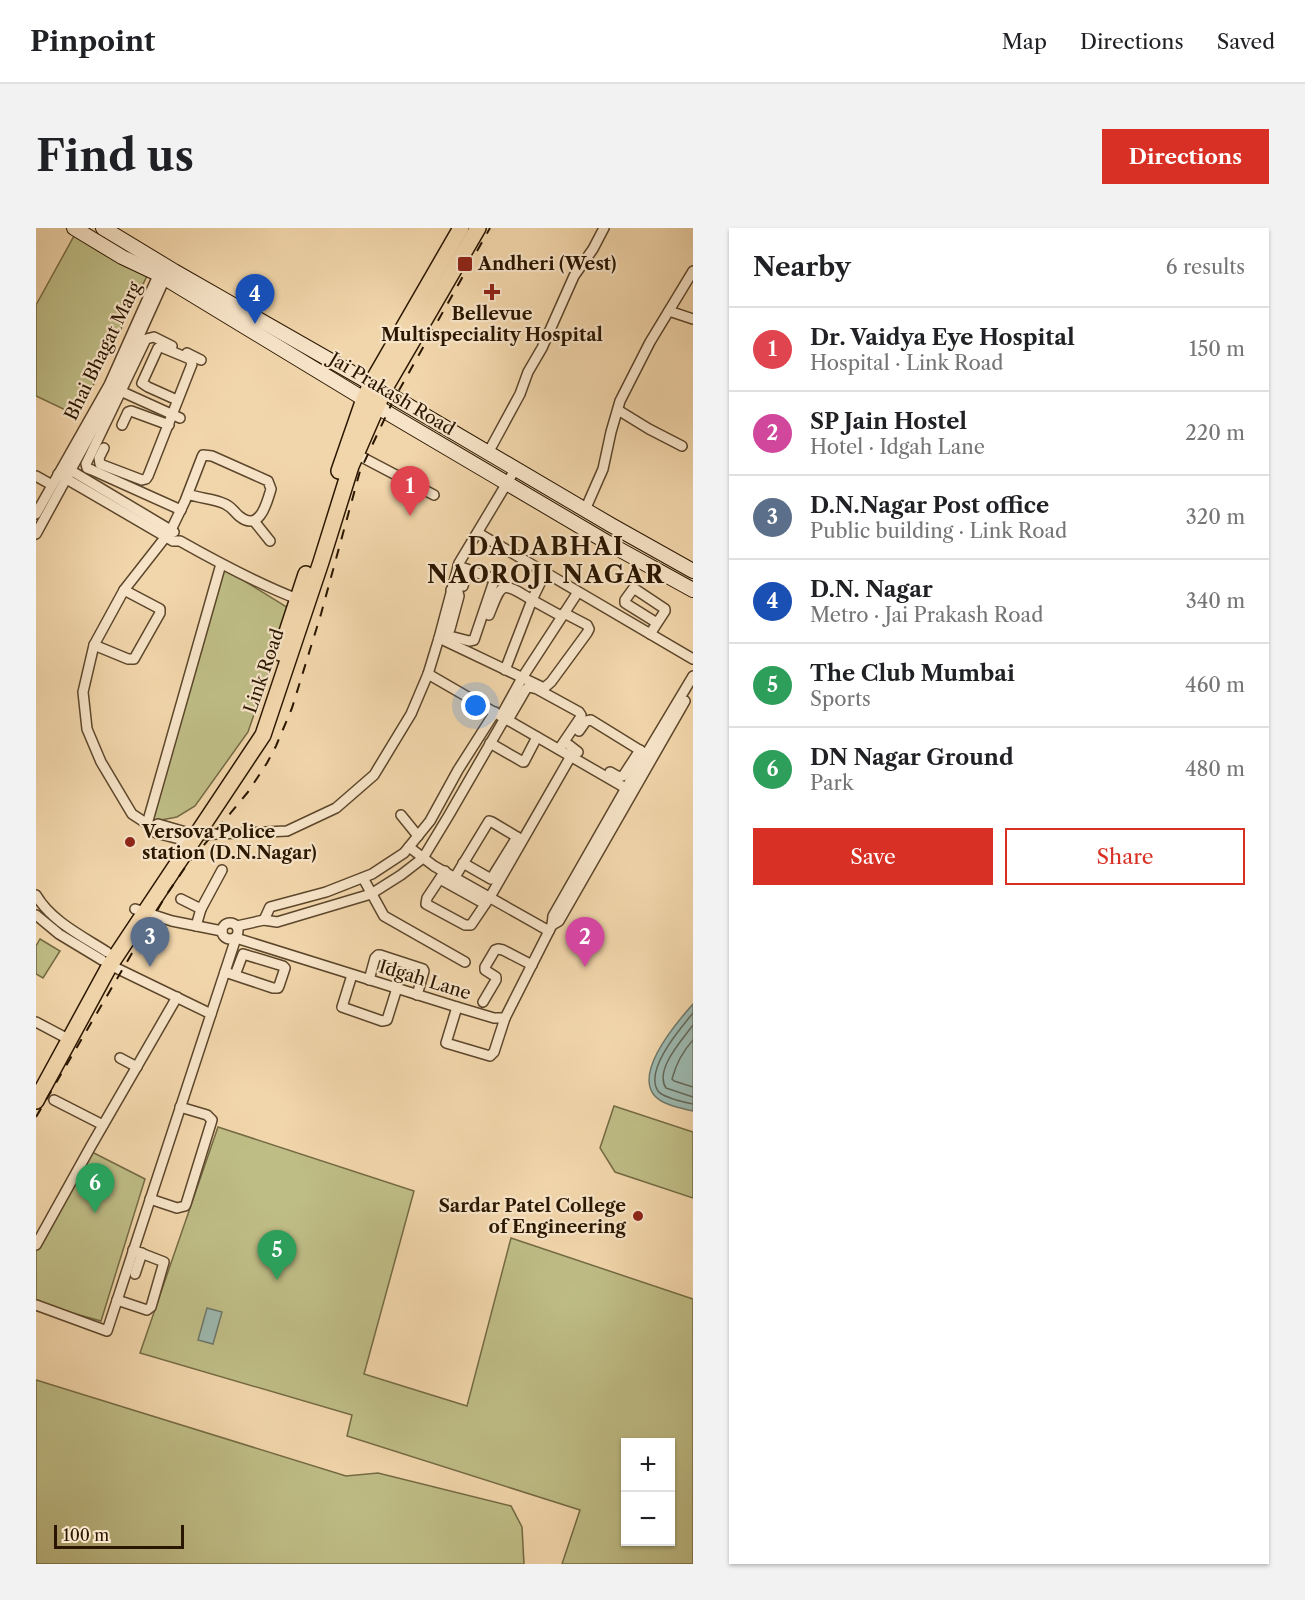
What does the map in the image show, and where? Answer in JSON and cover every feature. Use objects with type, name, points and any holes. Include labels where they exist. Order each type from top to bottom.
[{"type":"main road","name":"Jai Prakash Road","points":[[74,228],[122,257],[164,272],[377,388],[693,571]]},
{"type":"main road","name":"Jai Prakash Road","points":[[103,228],[164,272],[370,403],[615,547],[693,590]]},
{"type":"main road","name":"Link Road","points":[[65,1038],[106,959],[189,837],[263,735],[302,601],[351,452],[370,403],[461,228]]},
{"type":"main road","name":"Link Road","points":[[377,388],[478,228]]},
{"type":"main road","points":[[36,1082],[65,1038]]},
{"type":"main road","points":[[36,1101],[65,1038]]},
{"type":"street","points":[[488,453],[520,394],[528,372],[542,348],[574,276],[593,249],[604,228]]},
{"type":"street","points":[[585,510],[603,469],[620,401],[650,342],[693,271]]},
{"type":"street","points":[[164,272],[86,464],[87,468],[181,510]]},
{"type":"street","points":[[669,310],[693,319]]},
{"type":"street","points":[[115,389],[150,337],[154,336],[201,360]]},
{"type":"street","points":[[104,448],[99,458],[100,464],[137,479],[146,479],[150,473],[174,419],[177,400],[192,364],[189,359],[161,347],[158,348],[142,382],[177,400]]},
{"type":"street","points":[[115,389],[174,419]]},
{"type":"street","name":"Bhai Bhagat Marg","points":[[40,513],[52,485],[64,472],[115,389]]},
{"type":"street","points":[[618,410],[682,446]]},
{"type":"street","points":[[122,425],[130,411],[174,419]]},
{"type":"street","points":[[351,452],[434,495]]},
{"type":"street","points":[[188,494],[223,503],[230,506],[238,516],[254,520],[262,514],[272,489],[270,482],[212,456],[203,455],[181,510],[168,533],[124,590],[94,645],[83,692],[87,729],[100,762],[132,814],[156,832],[189,837],[287,831],[336,808],[374,775],[411,714],[428,674],[440,633],[449,616],[454,579],[516,468]]},
{"type":"street","points":[[36,534],[40,513],[64,472],[168,533],[172,541],[180,541],[221,564],[302,601]]},
{"type":"street","points":[[36,476],[52,485]]},
{"type":"street","points":[[254,520],[270,541]]},
{"type":"street","points":[[478,533],[693,660]]},
{"type":"street","points":[[149,825],[221,564]]},
{"type":"street","points":[[505,670],[545,573]]},
{"type":"street","points":[[440,633],[469,641],[475,638],[494,580],[467,574],[454,579]]},
{"type":"street","points":[[454,579],[463,586],[467,574]]},
{"type":"street","points":[[440,633],[473,653],[505,670],[544,688],[548,686],[589,629],[587,625],[562,615],[515,590],[501,588],[473,653]]},
{"type":"street","points":[[94,645],[128,659],[134,659],[160,613],[160,609],[124,590]]},
{"type":"street","points":[[236,938],[231,940],[225,938],[222,931],[224,925],[229,923],[237,926],[264,920],[277,922],[371,894],[423,858],[488,747],[522,678],[578,592]]},
{"type":"street","points":[[198,605],[209,608]]},
{"type":"street","points":[[650,634],[657,623]]},
{"type":"street","points":[[428,674],[537,737],[568,751],[630,790]]},
{"type":"street","points":[[457,1007],[446,1043],[490,1056],[494,1052],[505,1018],[550,928],[559,921],[575,885],[630,790],[649,750],[693,676]]},
{"type":"street","points":[[264,920],[270,907],[327,892],[363,878],[404,853],[430,821],[475,744],[529,687],[537,688],[581,714],[568,751]]},
{"type":"street","points":[[609,771],[619,777],[630,773],[693,687]]},
{"type":"street","points":[[442,875],[427,898],[426,904],[471,925],[488,900],[519,838],[586,721],[591,720],[649,750]]},
{"type":"street","points":[[475,744],[523,762],[537,737]]},
{"type":"street","points":[[458,770],[471,777]]},
{"type":"street","points":[[630,773],[630,790]]},
{"type":"street","points":[[401,815],[418,836]]},
{"type":"street","points":[[454,877],[489,821],[519,838]]},
{"type":"street","points":[[463,863],[492,879],[519,838]]},
{"type":"street","points":[[409,847],[442,875],[488,900],[550,928]]},
{"type":"street","points":[[196,926],[201,909],[222,870]]},
{"type":"street","points":[[442,875],[454,877],[488,900]]},
{"type":"street","points":[[363,878],[384,916],[465,962]]},
{"type":"street","points":[[36,895],[42,906],[106,959]]},
{"type":"street","points":[[181,899],[201,909]]},
{"type":"street","points":[[140,910],[172,921],[222,931]]},
{"type":"street","points":[[36,915],[59,934],[211,1014]]},
{"type":"street","points":[[36,1305],[106,1331],[136,1255],[150,1199],[239,931],[237,926]]},
{"type":"street","name":"Idgah Lane","points":[[236,938],[368,983],[494,1018],[505,1018]]},
{"type":"street","points":[[483,1002],[496,980],[496,977],[487,972],[485,967],[495,950],[500,949],[532,965]]},
{"type":"street","points":[[225,972],[278,988],[285,968],[243,954],[235,975]]},
{"type":"street","points":[[368,983],[375,958],[380,955],[424,970],[417,995]]},
{"type":"street","points":[[351,977],[342,1004],[343,1008],[382,1021],[387,1020],[396,991],[381,990]]},
{"type":"street","points":[[36,1245],[102,1125],[177,998]]},
{"type":"street","points":[[36,1022],[65,1038]]},
{"type":"street","points":[[120,1058],[137,1067]]},
{"type":"street","points":[[54,1100],[102,1125]]},
{"type":"street","points":[[150,1199],[177,1208],[185,1206],[187,1202],[212,1120],[207,1115],[180,1107]]},
{"type":"street","points":[[135,1274],[136,1255]]},
{"type":"street","points":[[117,1300],[147,1310],[151,1307],[164,1262],[136,1255]]},
{"type":"shaded area","points":[[74,236],[147,276],[78,416],[36,396],[36,305]]},
{"type":"shaded area","points":[[223,568],[290,609],[248,732],[195,806],[177,817],[156,821],[153,818]]},
{"type":"shaded area","points":[[40,939],[60,951],[43,978],[36,974],[36,946]]},
{"type":"shaded area","points":[[614,1106],[693,1132],[693,1198],[615,1172],[600,1148]]},
{"type":"shaded area","points":[[218,1127],[414,1191],[364,1374],[467,1406],[511,1238],[693,1299],[693,1564],[562,1564],[580,1510],[347,1436],[352,1415],[140,1353]]},
{"type":"shaded area","points":[[90,1151],[145,1179],[101,1321],[36,1303],[36,1246]]},
{"type":"shaded area","points":[[36,1380],[346,1476],[378,1473],[511,1506],[522,1527],[524,1564],[36,1564]]},
{"type":"water","points":[[693,1004],[693,1111],[672,1106],[657,1098],[650,1085],[650,1073],[660,1047]]},
{"type":"water","points":[[207,1308],[222,1312],[213,1344],[198,1340]]},
{"type":"railway","points":[[36,1117],[165,897],[184,869],[248,792],[276,746],[292,708],[321,614],[360,471],[393,401],[490,228]]},
{"type":"place","name":"Andheri (West)","points":[[465,264]]},
{"type":"place","name":"Bellevue Multispeciality Hospital","points":[[492,292]]},
{"type":"place","name":"D.N. Nagar","points":[[255,324]]},
{"type":"place","name":"Dr. Vaidya Eye Hospital","points":[[410,516]]},
{"type":"place","name":"Versova Police station (D.N.Nagar)","points":[[130,842]]},
{"type":"place","name":"D.N.Nagar Post office","points":[[150,967]]},
{"type":"place","name":"SP Jain Hostel","points":[[585,967]]},
{"type":"place","name":"DN Nagar Ground","points":[[95,1213]]},
{"type":"place","name":"Sardar Patel College of Engineering","points":[[638,1216]]},
{"type":"place","name":"The Club Mumbai","points":[[277,1280]]},
{"type":"district","name":"DADABHAI NAOROJI NAGAR","points":[[546,561]]}]
